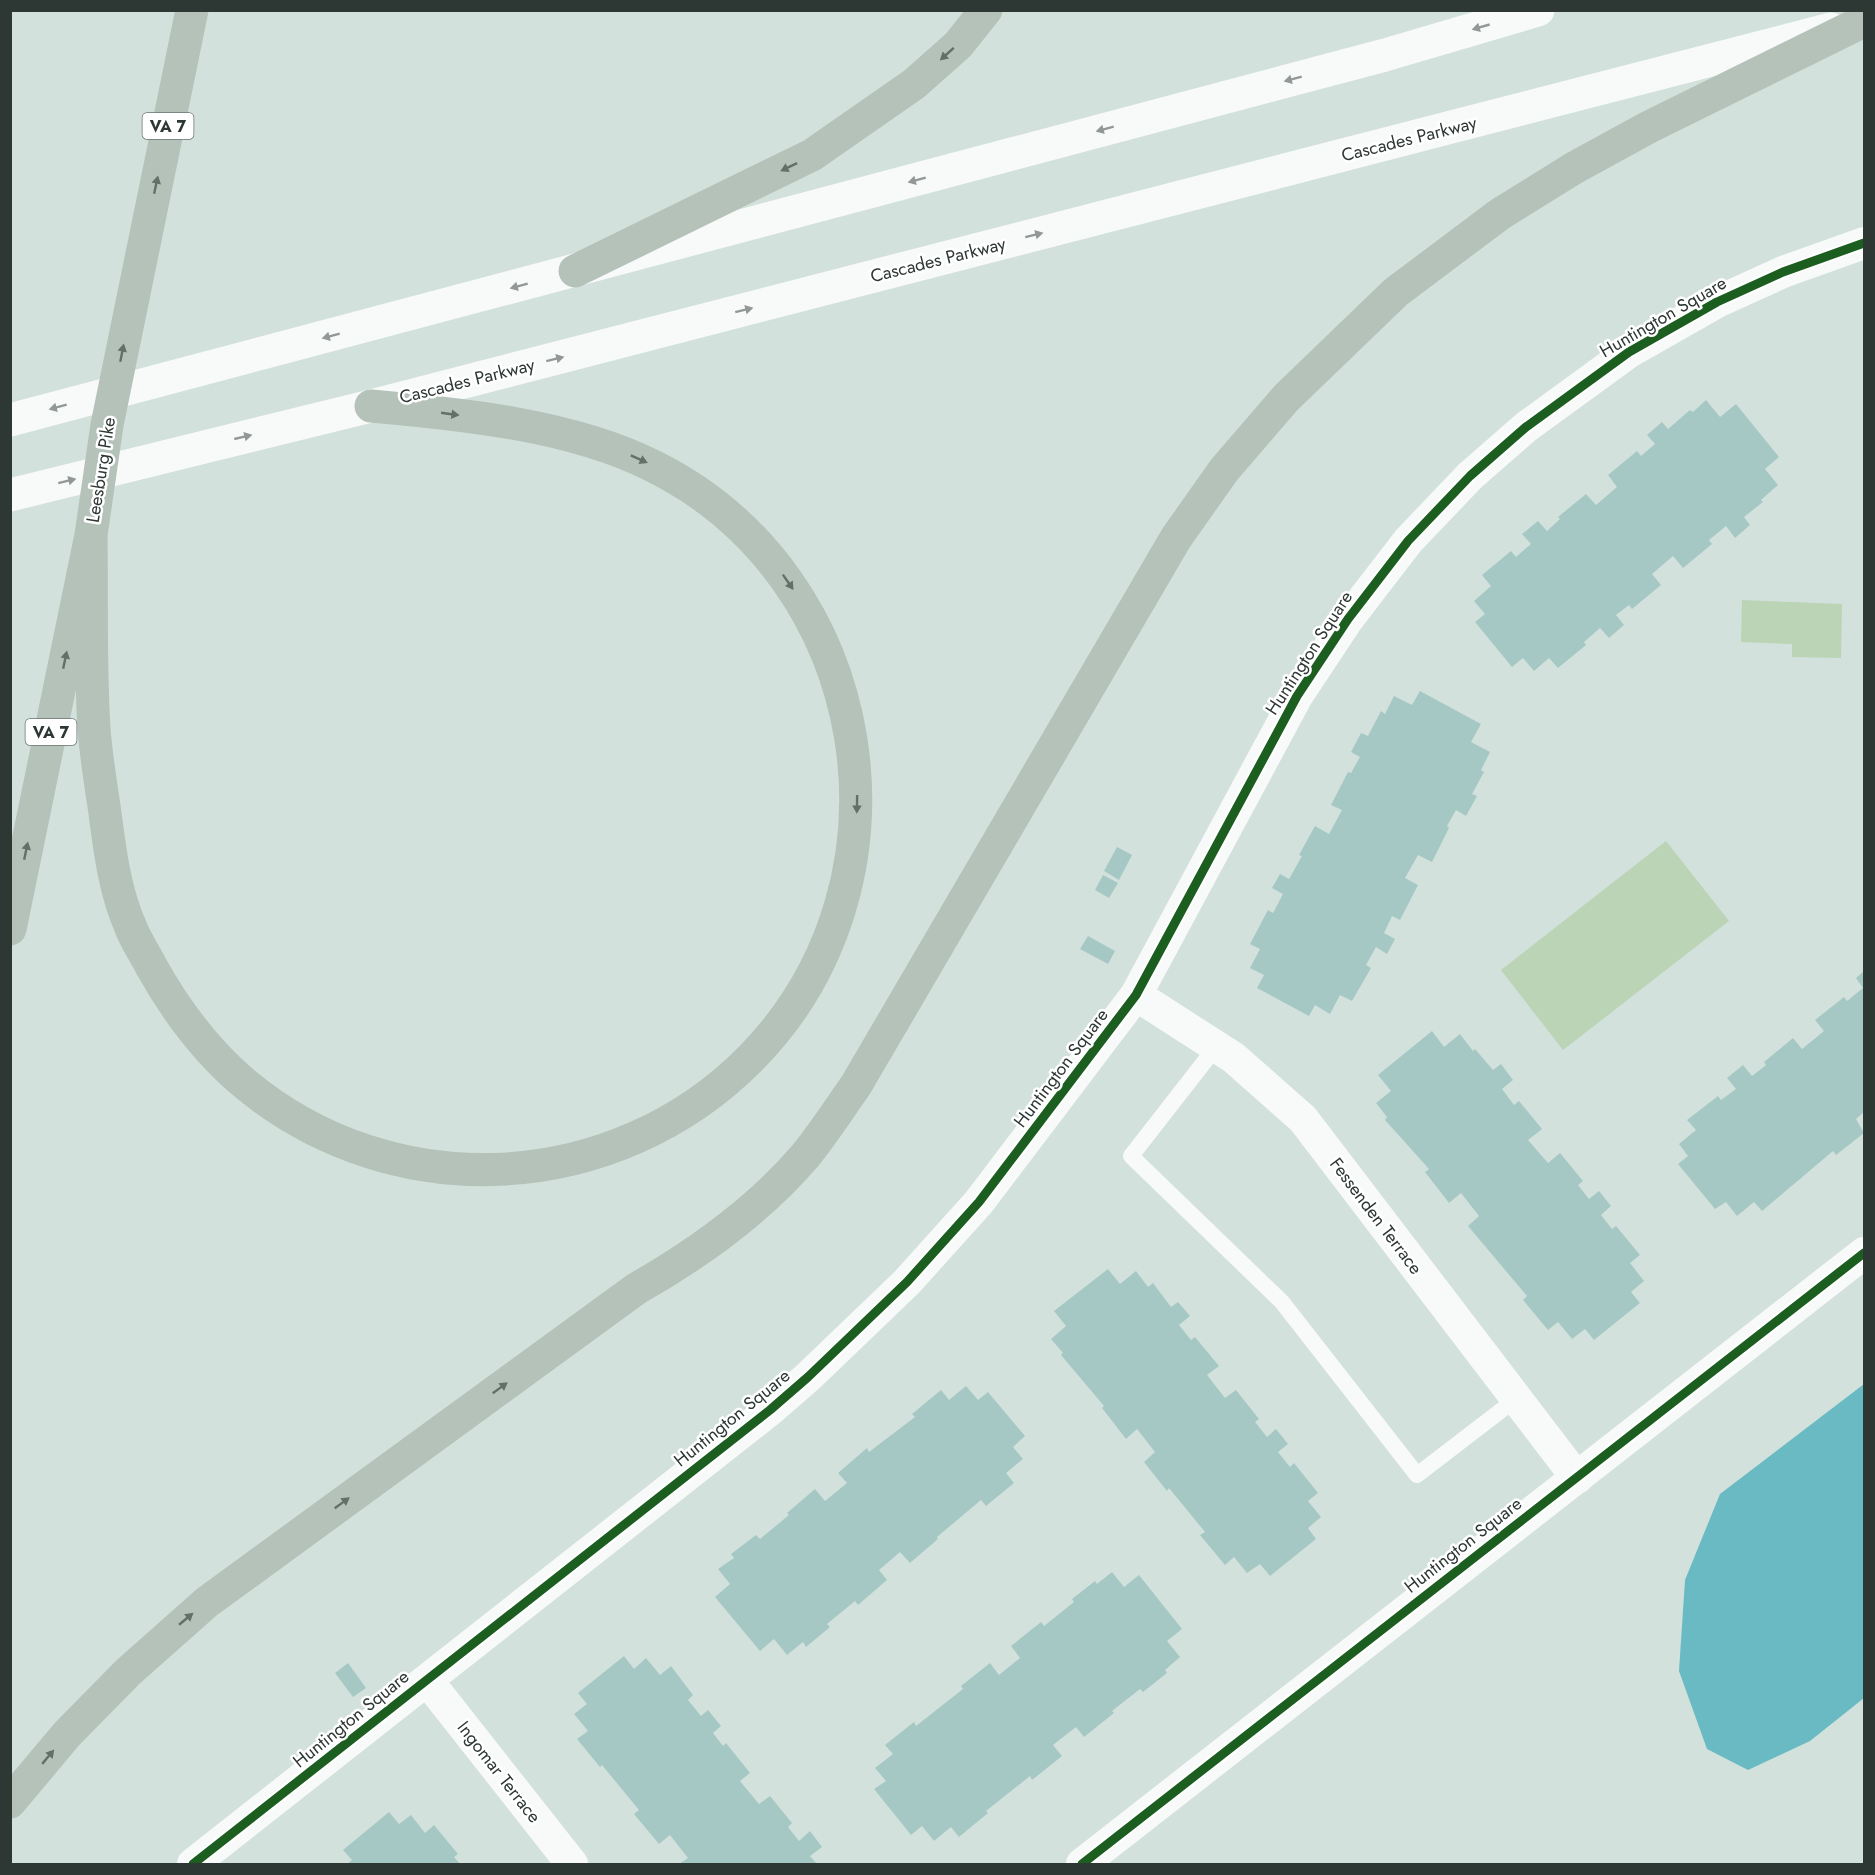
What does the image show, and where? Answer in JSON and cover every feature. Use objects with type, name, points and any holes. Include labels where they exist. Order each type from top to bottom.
[{"type":"highway","name":"Leesburg Pike","points":[[10,929],[91,535],[107,425],[192,10]]},
{"type":"highway","points":[[576,271],[812,155],[914,84],[958,45],[986,10]]},
{"type":"highway","points":[[10,1802],[68,1734],[128,1672],[207,1602],[636,1288],[674,1267],[710,1243],[760,1202],[805,1155],[856,1085],[1176,538],[1224,470],[1286,398],[1396,292],[1500,214],[1574,168],[1649,127],[1864,21]]},
{"type":"highway","points":[[91,535],[94,730],[112,864],[130,927],[161,983],[185,1019],[212,1052],[243,1082],[280,1109],[315,1130],[355,1147],[418,1164],[482,1170],[525,1168],[578,1158],[610,1149],[650,1132],[722,1085],[754,1056],[782,1023],[806,987],[826,948],[851,866],[856,823],[857,780],[853,737],[842,694],[828,654],[809,615],[786,579],[758,545],[728,515],[693,489],[656,467],[616,449],[540,429],[446,413],[371,406]]},
{"type":"main road","points":[[10,420],[1373,58],[1538,10]]},
{"type":"main road","name":"Cascades Parkway","points":[[10,495],[371,406],[1864,21]]},
{"type":"street","name":"Huntington Square","points":[[194,1864],[770,1410],[907,1282],[979,1202],[1136,995],[1297,696],[1348,619],[1401,550],[1470,476],[1526,427],[1629,352],[1726,298],[1783,272],[1864,243]]},
{"type":"street","name":"Fessenden Terrace","points":[[1136,995],[1234,1058],[1303,1119],[1577,1478]]},
{"type":"street","name":"Huntington Square","points":[[1082,1864],[1864,1253]]},
{"type":"street","name":"Ingomar Terrace","points":[[427,1680],[572,1864]]},
{"type":"lane","points":[[1216,1047],[1131,1156],[1282,1302],[1417,1475],[1516,1399]]},
{"type":"green space","points":[[1742,600],[1842,604],[1841,658],[1792,657],[1792,644],[1741,642]]},
{"type":"green space","points":[[1666,841],[1729,921],[1563,1050],[1501,970]]},
{"type":"water","points":[[1864,1384],[1864,1698],[1810,1741],[1748,1770],[1707,1749],[1679,1671],[1685,1580],[1720,1494]]},
{"type":"building","points":[[1706,400],[1720,417],[1736,404],[1779,457],[1765,469],[1778,485],[1761,500],[1763,502],[1744,517],[1750,525],[1735,538],[1726,526],[1709,540],[1712,544],[1683,568],[1673,556],[1652,574],[1661,585],[1632,609],[1629,605],[1616,615],[1624,625],[1609,638],[1600,628],[1584,642],[1586,645],[1558,668],[1549,658],[1534,671],[1523,658],[1512,667],[1475,622],[1485,614],[1474,601],[1491,586],[1482,575],[1511,551],[1516,557],[1531,544],[1522,534],[1538,521],[1547,531],[1560,519],[1558,517],[1586,494],[1596,505],[1617,487],[1608,475],[1637,451],[1641,456],[1655,444],[1647,435],[1662,422],[1668,429]]},
{"type":"building","points":[[1420,691],[1481,724],[1471,742],[1490,752],[1481,770],[1484,772],[1472,794],[1477,796],[1466,816],[1456,810],[1432,862],[1418,855],[1405,878],[1418,885],[1400,920],[1392,916],[1384,933],[1395,939],[1387,954],[1376,947],[1366,965],[1371,968],[1352,1001],[1340,995],[1330,1014],[1315,1005],[1309,1016],[1257,988],[1264,975],[1250,968],[1260,949],[1250,944],[1268,910],[1273,913],[1283,894],[1272,888],[1280,874],[1289,879],[1315,826],[1329,834],[1342,810],[1331,805],[1348,772],[1351,773],[1360,757],[1351,752],[1361,733],[1368,736],[1381,711],[1385,714],[1394,696],[1412,705]]},
{"type":"building","points":[[1117,847],[1132,855],[1119,880],[1104,871]]},
{"type":"building","points":[[1103,875],[1118,883],[1109,898],[1095,890]]},
{"type":"building","points":[[1088,936],[1115,951],[1108,964],[1080,949]]},
{"type":"building","points":[[1864,971],[1864,1112],[1856,1119],[1864,1133],[1836,1155],[1833,1151],[1762,1211],[1754,1202],[1737,1216],[1726,1202],[1715,1209],[1678,1164],[1688,1156],[1679,1144],[1696,1130],[1687,1120],[1718,1096],[1721,1100],[1736,1089],[1727,1078],[1743,1065],[1752,1076],[1766,1065],[1764,1062],[1793,1038],[1802,1049],[1824,1031],[1815,1020],[1844,997],[1847,1001],[1863,988],[1856,978]]},
{"type":"building","points":[[1432,1031],[1444,1047],[1460,1034],[1473,1051],[1475,1049],[1493,1070],[1501,1064],[1513,1080],[1502,1089],[1514,1105],[1519,1101],[1542,1129],[1528,1140],[1548,1163],[1560,1153],[1583,1181],[1578,1185],[1589,1199],[1599,1191],[1611,1206],[1601,1215],[1612,1229],[1616,1226],[1640,1255],[1630,1263],[1644,1281],[1631,1292],[1640,1303],[1594,1340],[1585,1329],[1572,1339],[1558,1322],[1548,1330],[1523,1300],[1527,1296],[1468,1226],[1479,1216],[1461,1193],[1449,1203],[1425,1172],[1429,1169],[1385,1120],[1387,1117],[1376,1103],[1391,1091],[1378,1075]]},
{"type":"building","points":[[1108,1269],[1120,1284],[1136,1271],[1148,1287],[1153,1283],[1171,1307],[1178,1302],[1190,1316],[1179,1325],[1191,1340],[1195,1337],[1219,1366],[1207,1375],[1225,1398],[1236,1390],[1259,1419],[1255,1422],[1267,1437],[1276,1429],[1288,1444],[1278,1452],[1290,1467],[1294,1463],[1318,1493],[1308,1501],[1321,1517],[1308,1528],[1316,1539],[1270,1576],[1260,1564],[1247,1573],[1234,1557],[1225,1565],[1200,1535],[1205,1532],[1144,1462],[1155,1452],[1137,1429],[1126,1439],[1102,1408],[1104,1406],[1061,1355],[1063,1353],[1051,1339],[1066,1326],[1054,1311]]},
{"type":"building","points":[[966,1386],[978,1400],[988,1392],[1025,1436],[1013,1447],[1023,1459],[1006,1473],[1014,1483],[986,1506],[981,1500],[910,1563],[900,1552],[879,1570],[887,1580],[858,1605],[855,1601],[827,1624],[830,1627],[806,1647],[803,1642],[787,1655],[774,1639],[760,1651],[715,1597],[730,1584],[718,1569],[734,1558],[731,1554],[756,1535],[760,1539],[815,1489],[825,1501],[847,1483],[838,1473],[867,1448],[869,1452],[915,1417],[912,1414],[941,1390],[949,1400]]},
{"type":"building","points":[[1112,1572],[1124,1587],[1139,1575],[1182,1629],[1167,1641],[1180,1657],[1165,1670],[1167,1673],[1143,1692],[1140,1689],[1084,1737],[1076,1727],[1053,1745],[1062,1756],[1032,1780],[1030,1776],[986,1811],[988,1813],[959,1837],[951,1827],[934,1841],[922,1826],[911,1835],[874,1789],[886,1781],[875,1768],[893,1754],[885,1745],[914,1722],[916,1726],[963,1689],[961,1686],[990,1663],[999,1675],[1020,1658],[1011,1646],[1041,1622],[1044,1626],[1074,1602],[1072,1599],[1095,1581],[1097,1584]]},
{"type":"building","points":[[624,1656],[634,1669],[646,1658],[660,1675],[671,1666],[693,1695],[688,1700],[701,1716],[708,1710],[721,1726],[713,1733],[723,1746],[726,1743],[750,1773],[740,1781],[759,1804],[770,1796],[792,1823],[788,1827],[799,1841],[810,1831],[822,1847],[810,1856],[817,1864],[679,1864],[688,1858],[670,1835],[659,1844],[634,1814],[639,1810],[577,1739],[588,1731],[574,1714],[587,1704],[578,1693]]},
{"type":"building","points":[[348,1663],[366,1688],[353,1697],[335,1673]]},
{"type":"building","points":[[389,1812],[399,1824],[411,1815],[425,1833],[434,1825],[458,1854],[454,1857],[460,1864],[347,1864],[352,1860],[343,1850]]},
{"type":"cycle path","points":[[193,1864],[770,1410],[808,1377],[907,1282],[979,1202],[1136,995],[1297,696],[1348,619],[1408,541],[1470,476],[1526,427],[1629,352],[1717,302],[1783,272],[1864,243]]},
{"type":"cycle path","points":[[1082,1864],[1864,1253]]}]
